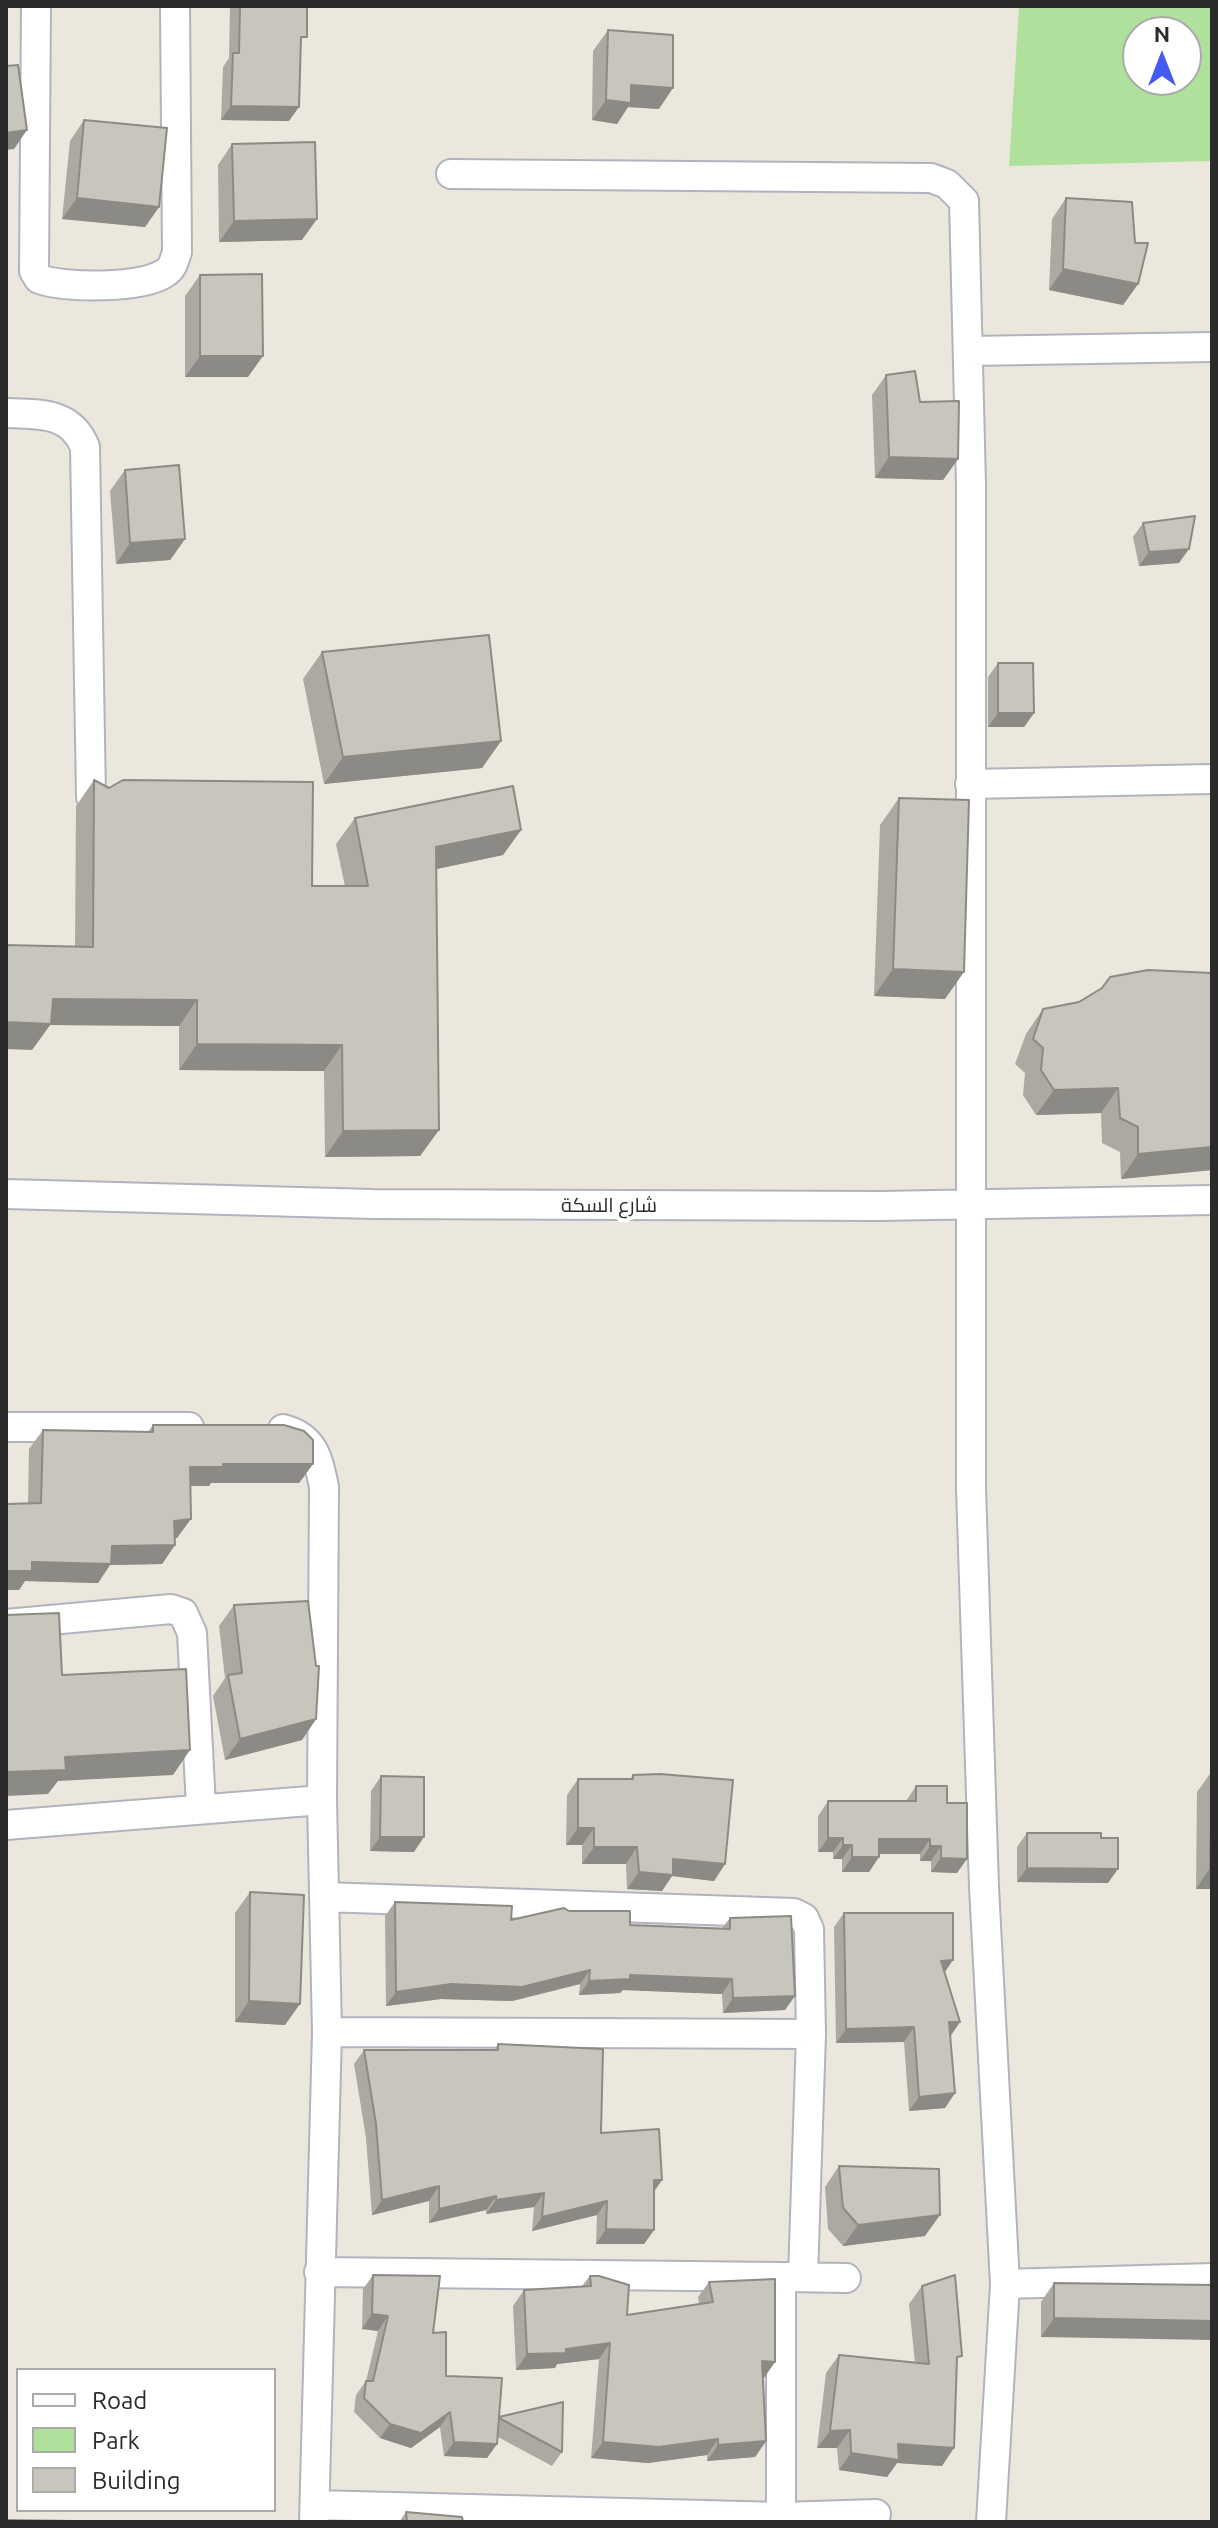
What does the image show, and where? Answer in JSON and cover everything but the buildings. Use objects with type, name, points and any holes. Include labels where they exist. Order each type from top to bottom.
[{"type":"street","points":[[36,6],[34,271],[39,279],[74,286],[145,280],[161,276],[173,266],[177,252],[175,6]]},
{"type":"street","points":[[451,174],[931,178],[947,184],[964,201],[968,351],[971,1488],[979,1749],[1005,2284],[991,2522]]},
{"type":"street","points":[[968,351],[1212,347]]},
{"type":"street","points":[[6,413],[67,420],[79,431],[85,447],[91,797]]},
{"type":"street","points":[[970,784],[1212,779]]},
{"type":"street","name":"شارع السكة","points":[[6,1194],[389,1204],[880,1206],[1212,1200]]},
{"type":"street","points":[[6,1427],[210,1427]]},
{"type":"street","points":[[257,1427],[300,1433],[316,1451],[324,1487],[322,1800],[327,2032],[314,2513],[781,2517],[876,2514]]},
{"type":"street","points":[[6,1624],[171,1609],[183,1613],[192,1633],[201,1807]]},
{"type":"street","points":[[6,1825],[201,1807],[322,1800]]},
{"type":"street","points":[[324,1897],[794,1913],[804,1918],[809,1929],[811,2034],[792,2277],[781,2517]]},
{"type":"street","points":[[327,2032],[811,2034]]},
{"type":"street","points":[[319,2272],[846,2278]]},
{"type":"street","points":[[1005,2284],[1212,2278]]},
{"type":"green space","points":[[1019,6],[1212,6],[1212,161],[1009,166]]}]
